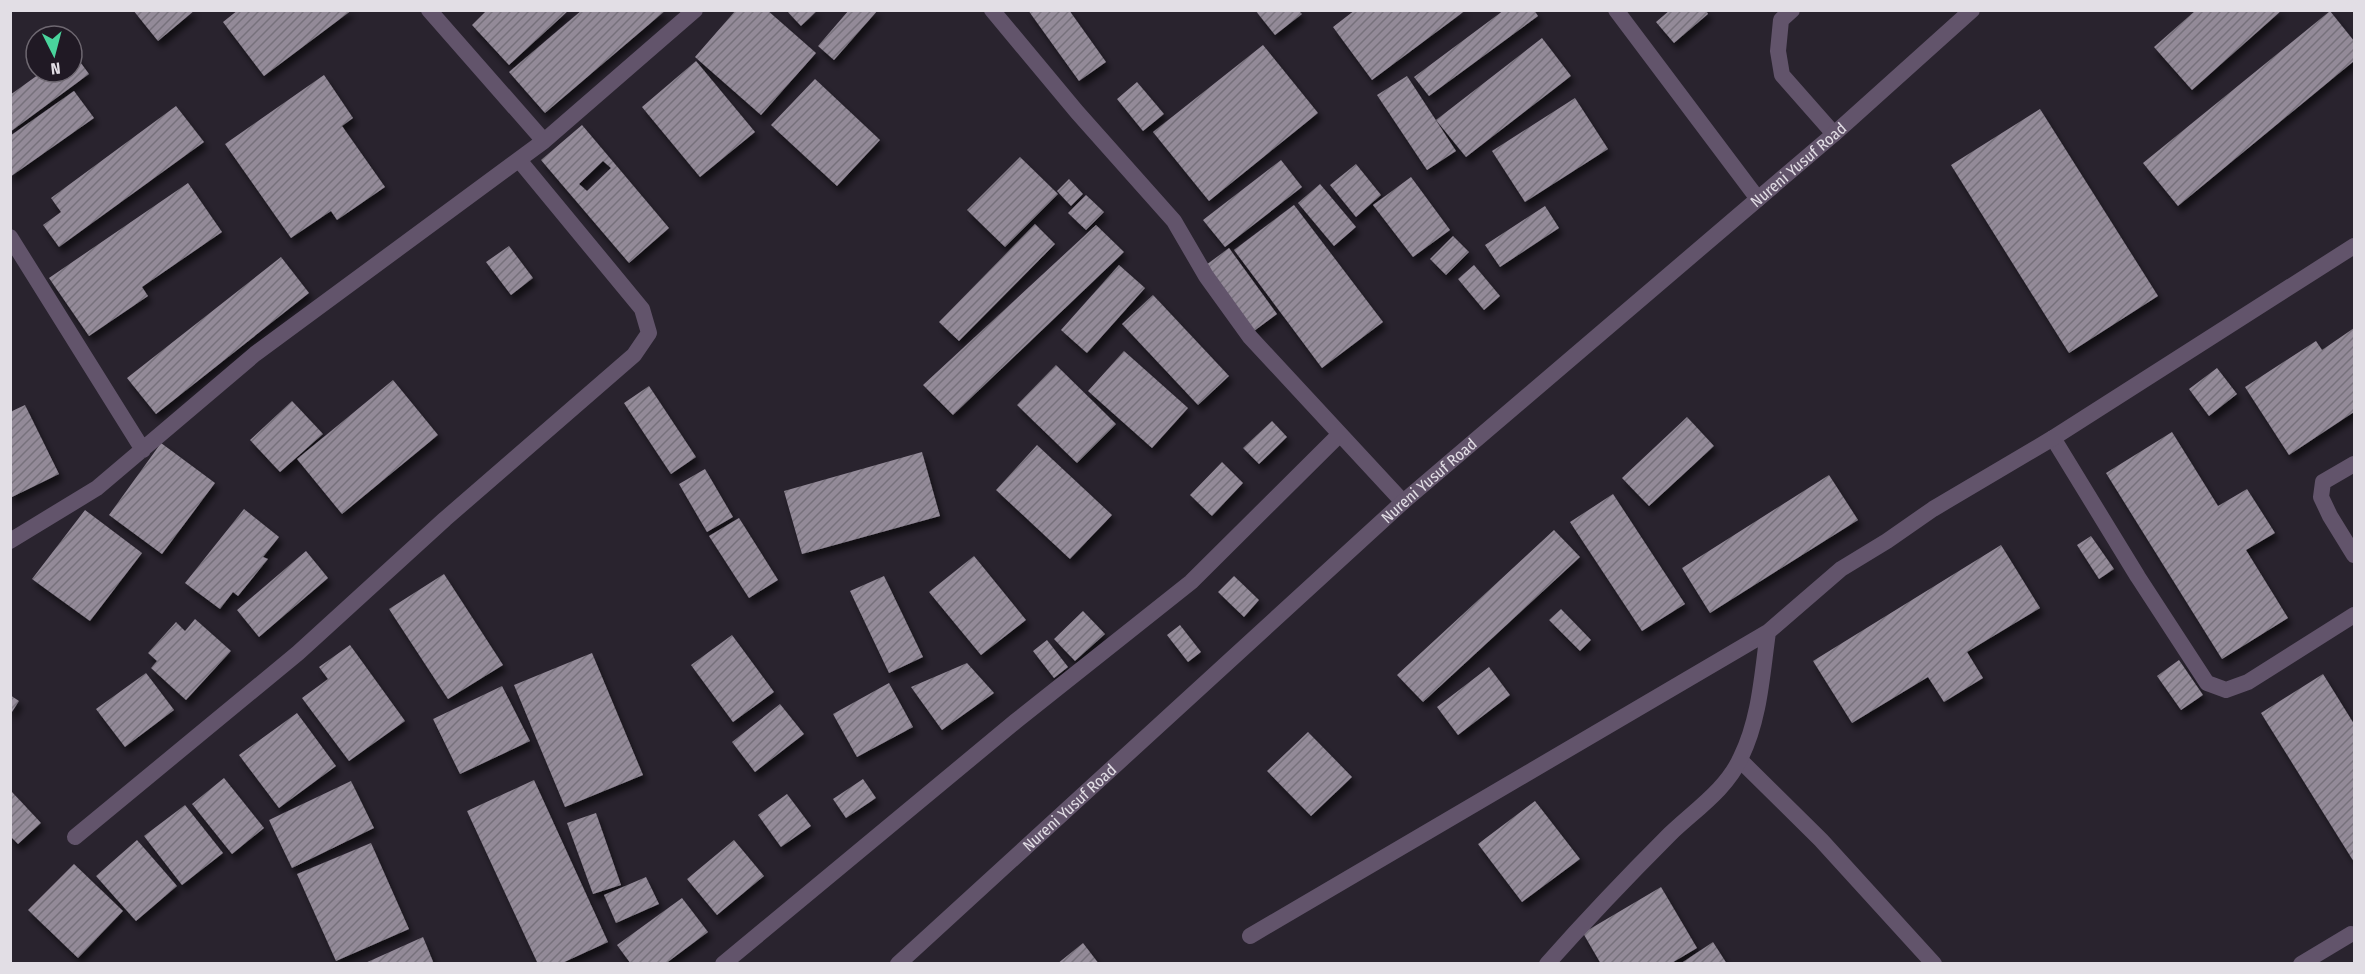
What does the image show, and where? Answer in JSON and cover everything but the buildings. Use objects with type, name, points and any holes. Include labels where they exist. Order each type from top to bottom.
[{"type":"street","points":[[429,10],[544,141]]},
{"type":"street","points":[[10,541],[98,488],[255,354],[544,141],[695,10]]},
{"type":"street","points":[[992,10],[1077,112],[1174,221],[1206,276],[1250,337],[1403,502]]},
{"type":"street","points":[[1616,10],[1758,199]]},
{"type":"street","points":[[1792,10],[1781,20],[1778,51],[1782,75],[1834,134]]},
{"type":"street","name":"Nureni Yusuf Road","points":[[898,963],[1403,502],[1834,134],[1972,10]]},
{"type":"street","points":[[75,837],[298,653],[445,519],[634,355],[650,333],[642,309],[519,160]]},
{"type":"street","points":[[10,237],[143,450]]},
{"type":"street","points":[[1250,936],[1768,632],[1841,569],[1887,542],[1933,509],[2053,438],[2355,246]]},
{"type":"street","points":[[723,963],[1016,721],[1191,582],[1340,434]]},
{"type":"street","points":[[2053,438],[2138,577],[2207,683],[2226,690],[2248,682],[2355,615]]},
{"type":"street","points":[[2355,464],[2323,482],[2321,497],[2330,516],[2355,555]]},
{"type":"street","points":[[1547,963],[1672,832],[1713,796],[1740,760],[1754,726],[1768,632]]},
{"type":"street","points":[[1740,760],[1821,840],[1934,963]]},
{"type":"street","points":[[2301,963],[2351,934]]}]
